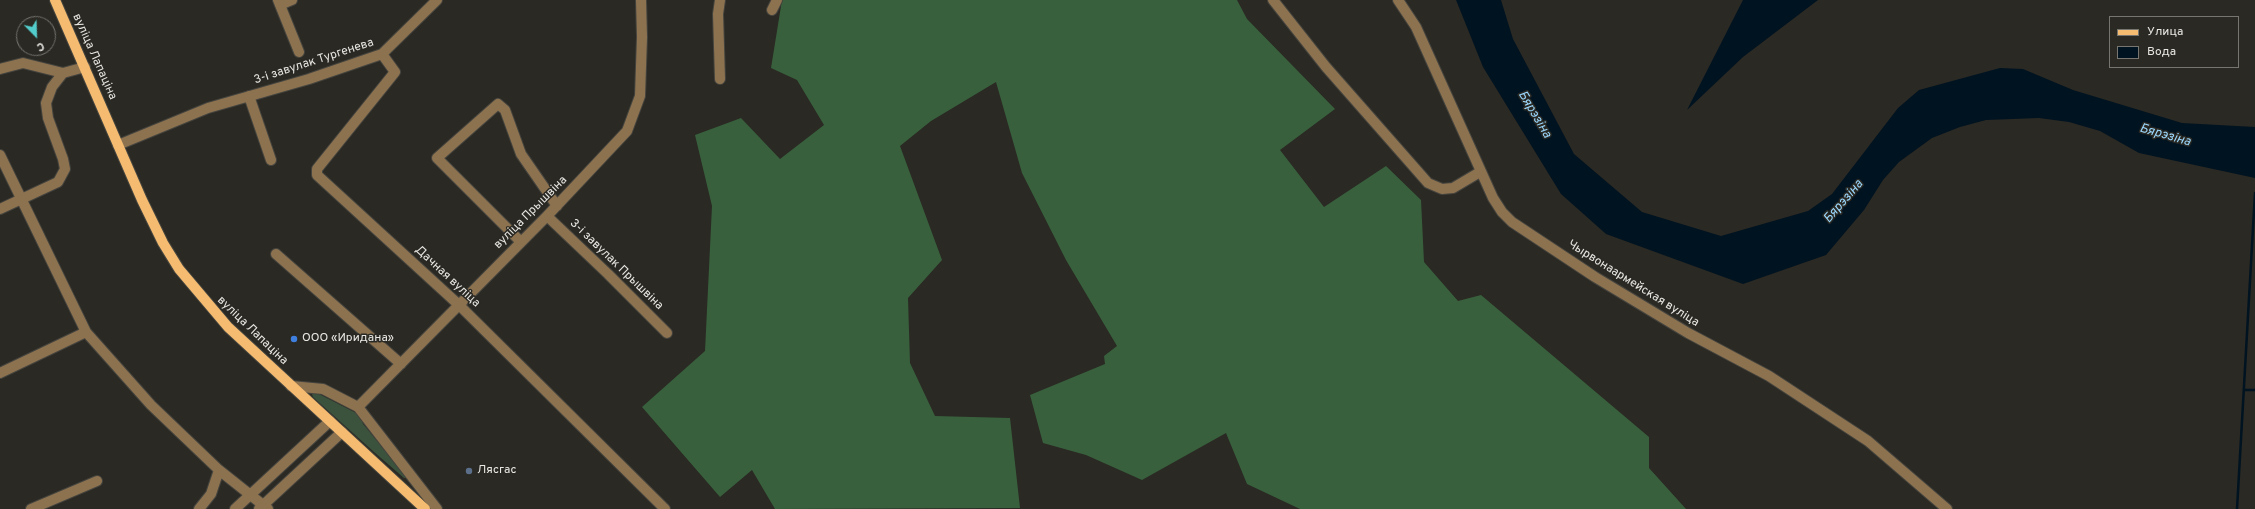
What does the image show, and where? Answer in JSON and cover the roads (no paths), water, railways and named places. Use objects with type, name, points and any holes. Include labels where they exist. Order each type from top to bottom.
[{"type":"main road","name":"вуліца Лапаціна","points":[[55,0],[118,145],[163,242],[179,270],[228,327],[425,509]]},
{"type":"street","points":[[292,0],[279,2],[299,52]]},
{"type":"street","name":"3-і завулак Тургенева","points":[[118,145],[208,108],[309,79],[382,54],[437,0]]},
{"type":"street","name":"вуліца Прышвіна","points":[[358,407],[557,206],[627,131],[640,96],[642,37],[641,0]]},
{"type":"street","points":[[720,0],[718,14],[720,79]]},
{"type":"street","points":[[772,10],[777,0]]},
{"type":"street","points":[[1274,0],[1326,67],[1428,183],[1442,189],[1453,188],[1480,172]]},
{"type":"street","name":"Чырвонаармейская вуліца","points":[[1398,0],[1416,27],[1480,172],[1497,205],[1512,222],[1595,277],[1681,329],[1770,376],[1868,441],[1947,509]]},
{"type":"street","name":"Дачная вуліца","points":[[382,54],[395,72],[317,169],[317,175],[459,305],[665,509]]},
{"type":"street","points":[[0,69],[23,63],[63,73],[85,67]]},
{"type":"street","points":[[0,209],[58,182],[65,169],[64,159],[48,118],[46,103],[52,87],[63,73]]},
{"type":"street","name":"3-і завулак Тургенева","points":[[249,96],[271,160]]},
{"type":"street","points":[[521,242],[437,158],[498,104],[505,110],[521,154],[557,206]]},
{"type":"street","points":[[0,155],[20,200],[86,332],[151,405],[219,470],[249,496],[264,508],[342,432]]},
{"type":"street","name":"3-і завулак Прышвіна","points":[[547,216],[667,333]]},
{"type":"street","points":[[276,254],[401,364]]},
{"type":"street","points":[[0,373],[86,332]]},
{"type":"street","points":[[291,386],[323,389],[358,407],[437,509]]},
{"type":"street","points":[[235,509],[330,421]]},
{"type":"street","points":[[199,509],[211,494],[219,470]]},
{"type":"street","points":[[31,509],[97,481]]},
{"type":"water","name":"Бярэзіна","points":[[1456,0],[1501,0],[1513,39],[1574,154],[1642,212],[1721,236],[1808,211],[1832,194],[1898,108],[1919,90],[2000,68],[2023,69],[2073,90],[2182,123],[2255,127],[2255,178],[2139,153],[2100,131],[2069,122],[2039,118],[1986,120],[1960,127],[1932,138],[1899,162],[1883,180],[1864,210],[1826,255],[1743,284],[1606,234],[1561,194],[1483,67]]},
{"type":"water","points":[[1743,0],[1818,0],[1743,57],[1687,110]]},
{"type":"waterway","points":[[2237,509],[2255,193]]},
{"type":"waterway","points":[[2244,390],[2255,390]]},
{"type":"place","name":"ООО «Иридана»","points":[[294,339]]},
{"type":"place","name":"Лясгас","points":[[469,471]]}]
